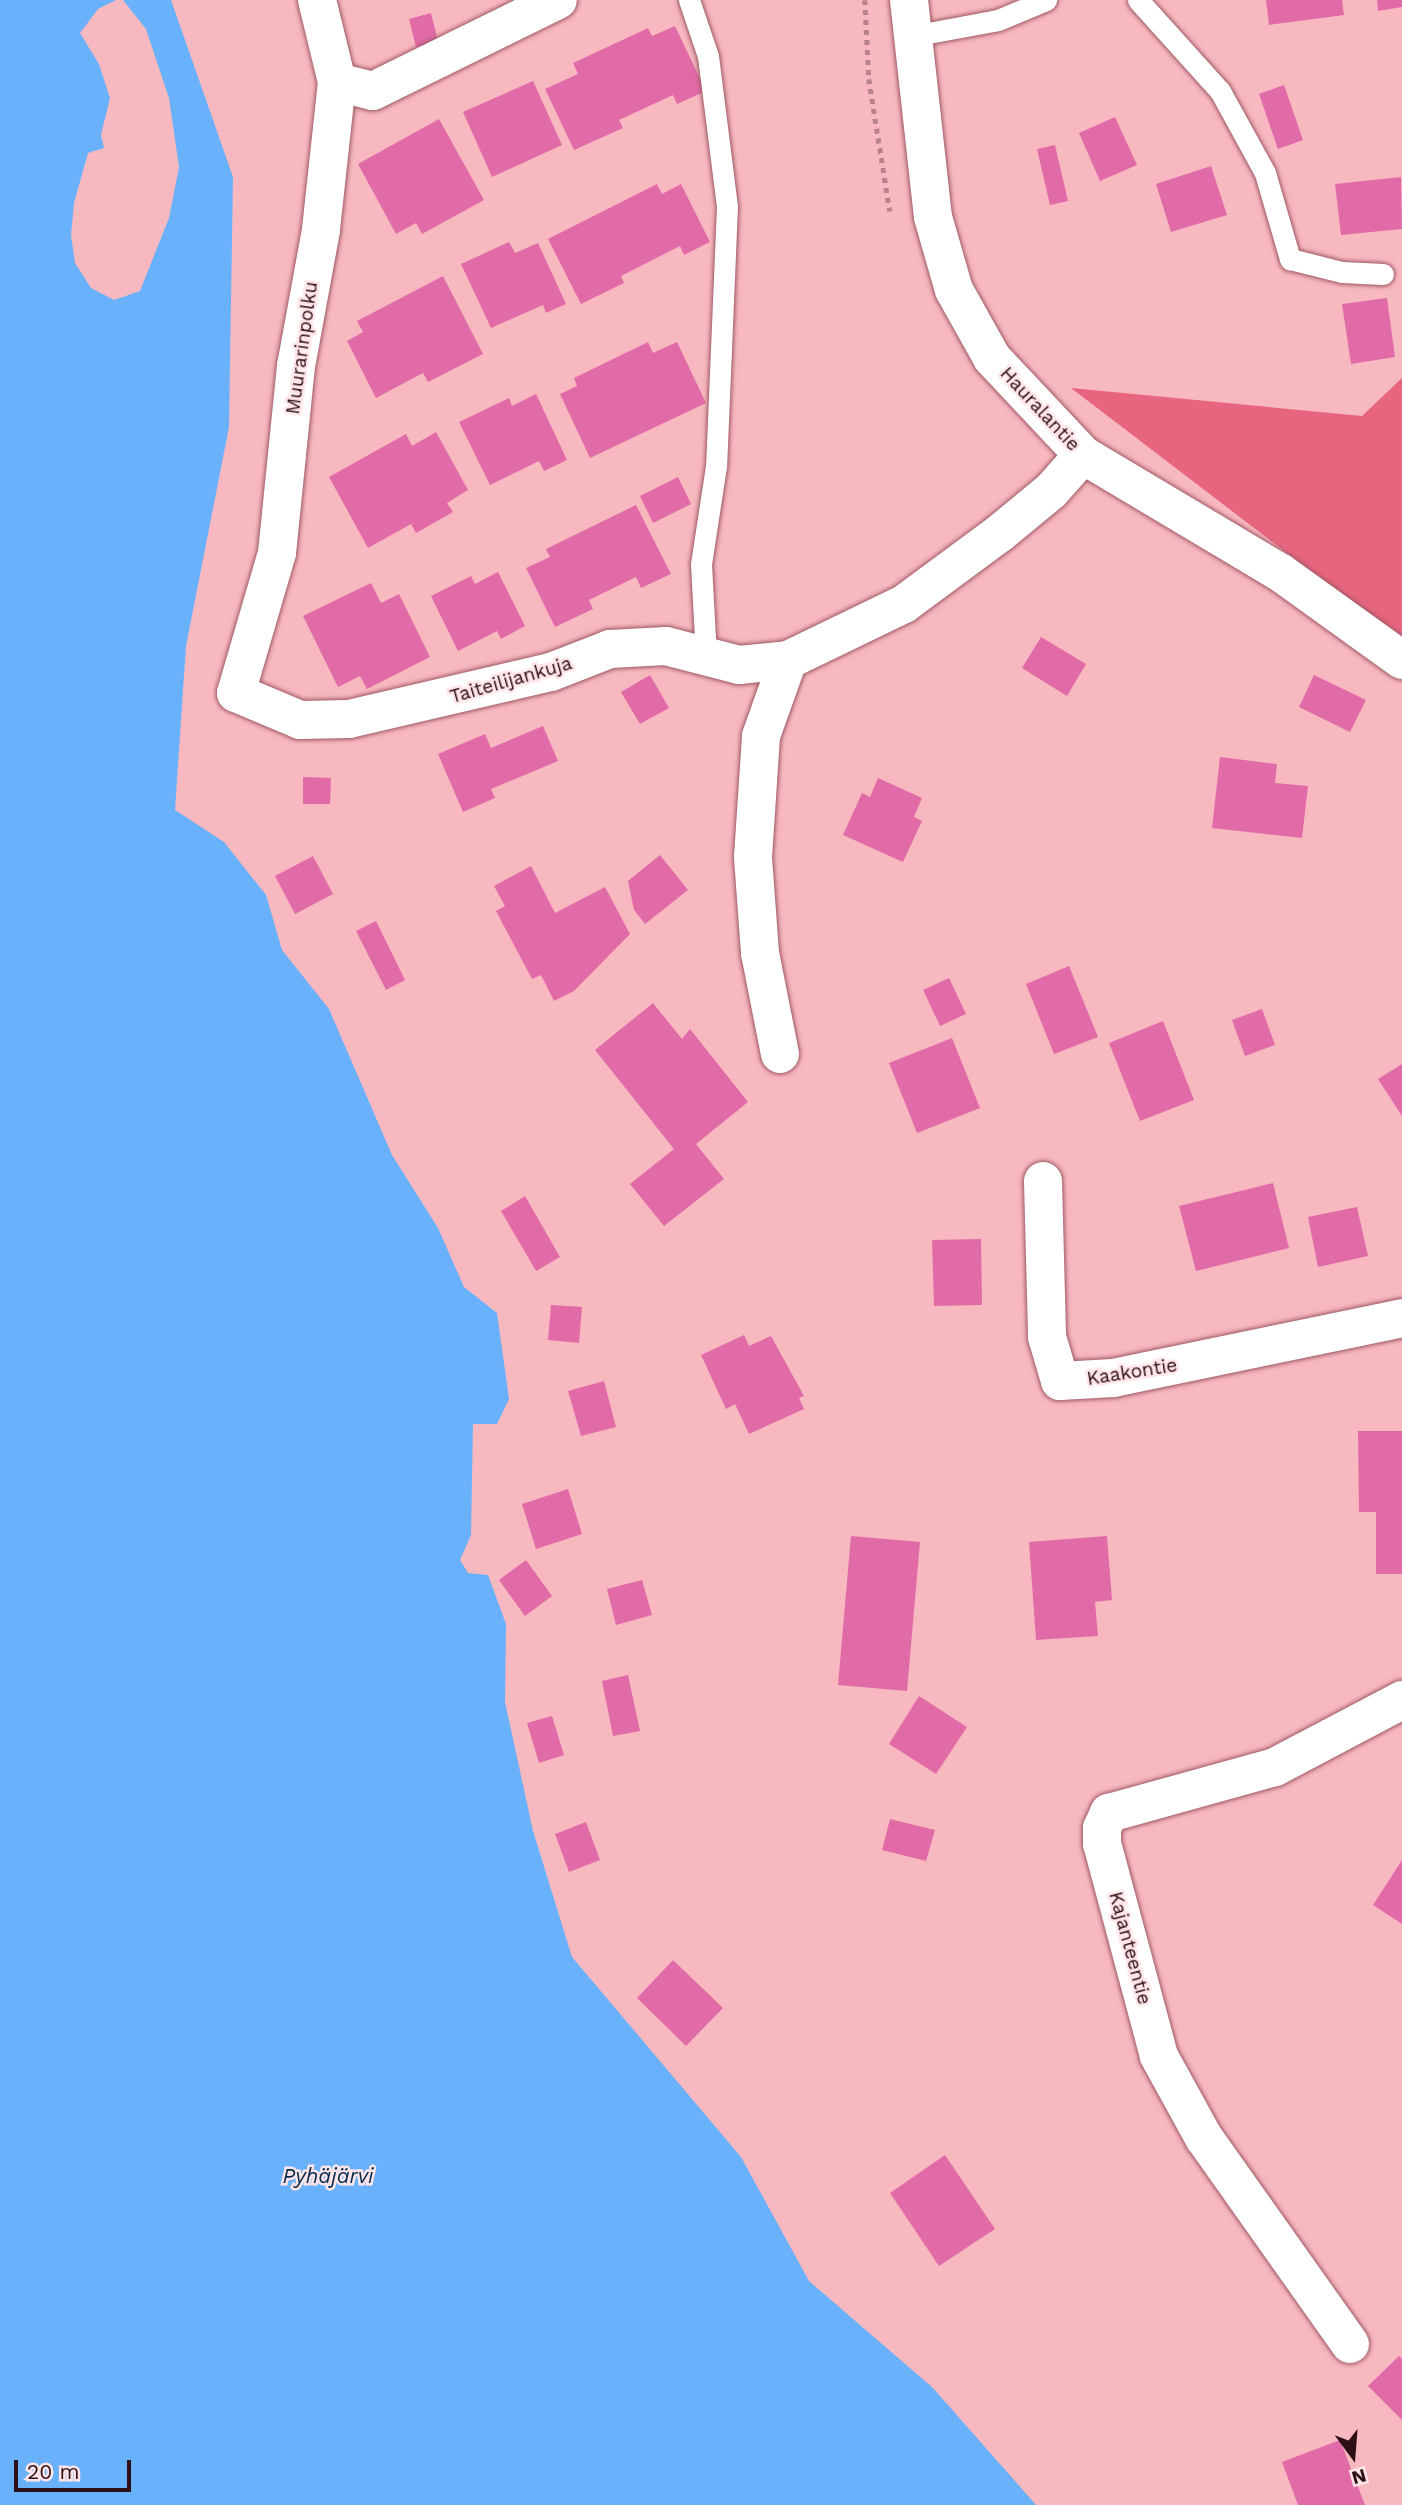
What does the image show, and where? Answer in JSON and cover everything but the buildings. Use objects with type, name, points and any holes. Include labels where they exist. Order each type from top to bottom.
[{"type":"street","name":"Muurarinpolku","points":[[236,693],[277,553],[296,366],[321,230],[337,82],[317,0]]},
{"type":"street","points":[[337,82],[373,91],[558,0]]},
{"type":"street","name":"Hauralantie","points":[[911,18],[933,217],[954,290],[992,358],[1083,455],[1281,573],[1402,660]]},
{"type":"street","name":"Taiteilijankuja","points":[[236,693],[299,720],[349,719],[551,672],[610,649],[666,646],[739,665],[788,660],[904,604],[1000,534],[1051,491],[1083,455]]},
{"type":"street","points":[[780,1054],[761,953],[753,857],[761,736],[788,660]]},
{"type":"street","name":"Kaakontie","points":[[1043,1181],[1047,1337],[1051,1363],[1060,1381],[1113,1378],[1402,1318]]},
{"type":"street","name":"Kajanteentie","points":[[1350,2344],[1204,2138],[1159,2056],[1102,1844],[1102,1828],[1109,1813],[1275,1768],[1402,1700]]},
{"type":"lane","points":[[689,0],[708,55],[727,206],[716,466],[701,564],[706,656]]},
{"type":"lane","points":[[911,18],[999,20],[1046,0]]},
{"type":"lane","points":[[1138,0],[1220,91],[1265,173],[1290,259],[1342,272],[1383,274]]},
{"type":"shaded area","points":[[1402,378],[1402,641],[1071,388],[1362,416]]},
{"type":"water","name":"Pyhäjärvi","points":[[0,0],[116,0],[98,9],[80,33],[99,64],[110,98],[101,135],[104,148],[88,153],[74,203],[71,235],[75,263],[91,288],[114,300],[140,291],[169,218],[179,167],[169,98],[146,29],[123,0],[171,0],[233,177],[229,427],[186,646],[175,810],[224,842],[266,895],[282,950],[329,1009],[392,1155],[438,1228],[464,1287],[497,1313],[509,1399],[497,1424],[473,1424],[471,1535],[460,1560],[468,1573],[488,1575],[506,1624],[505,1702],[533,1831],[572,1957],[741,2157],[809,2281],[933,2388],[1036,2505],[0,2505]]}]
